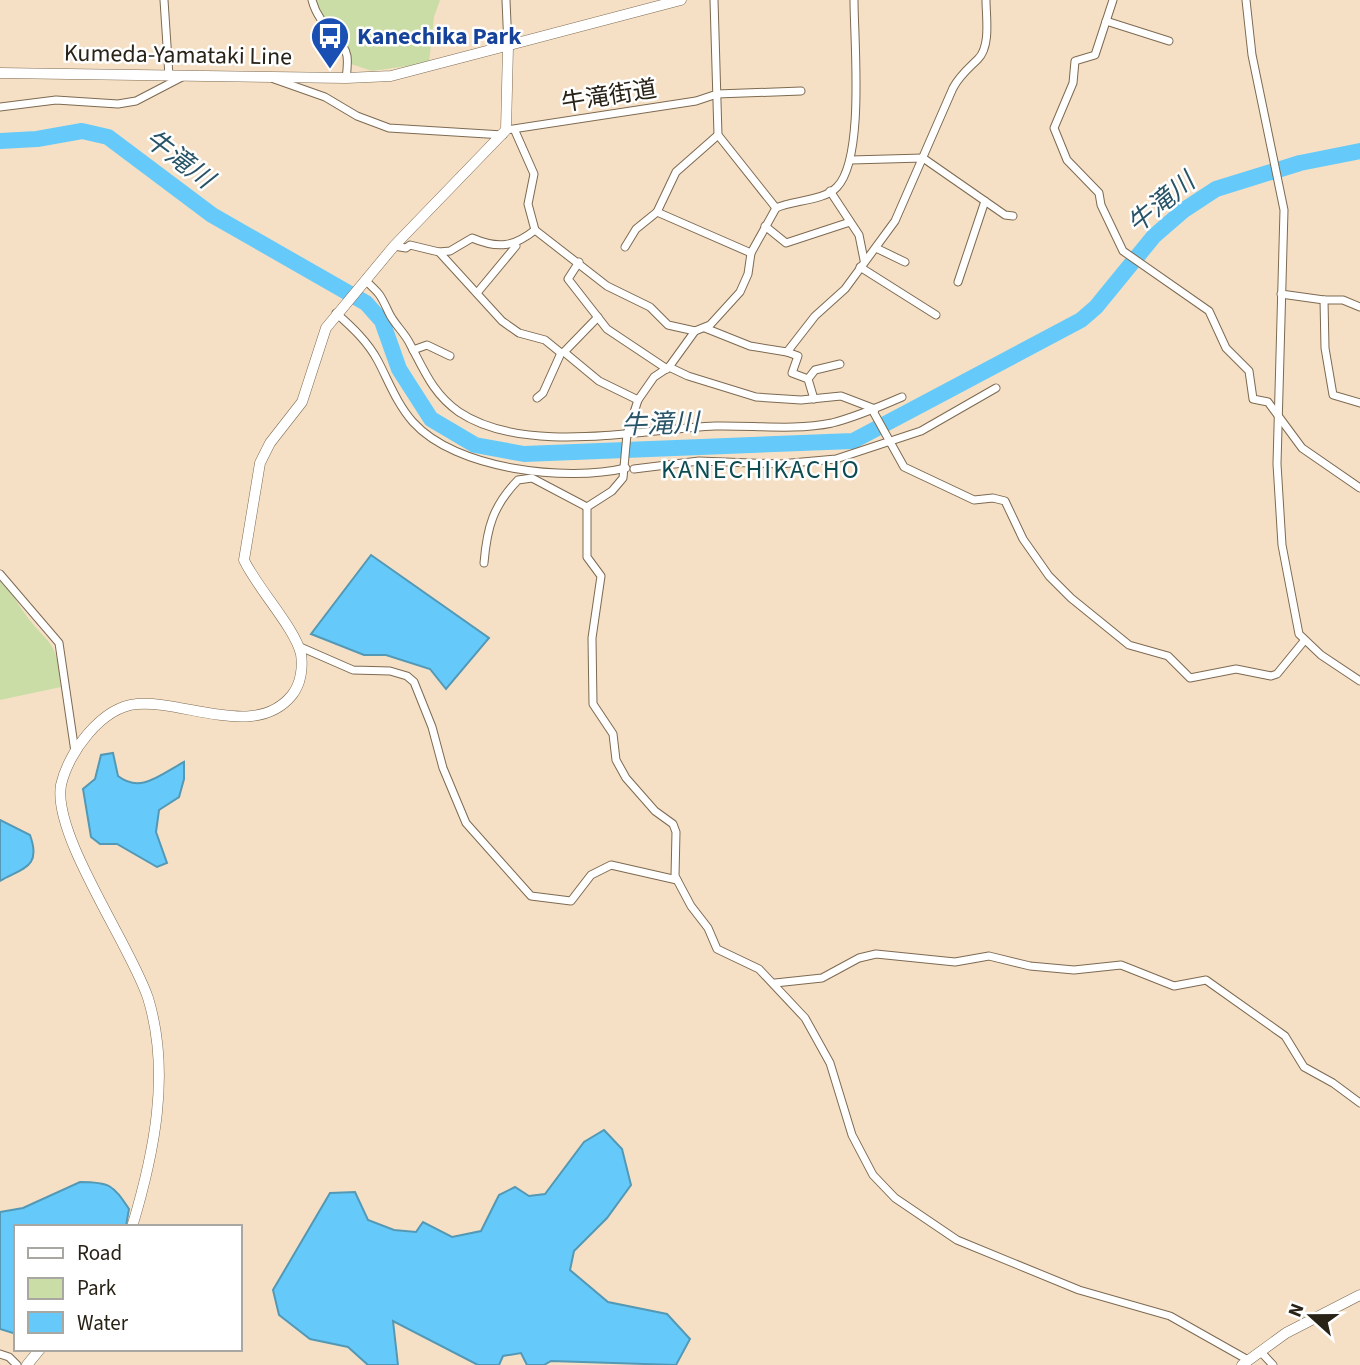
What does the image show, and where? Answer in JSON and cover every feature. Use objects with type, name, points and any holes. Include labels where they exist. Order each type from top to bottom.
[{"type":"street","points":[[164,0],[169,76]]},
{"type":"street","points":[[312,0],[324,28],[342,44],[347,55],[346,78]]},
{"type":"street","points":[[506,0],[508,132],[534,174],[528,204],[535,230],[607,286],[650,307],[668,325],[695,331],[705,328],[740,292],[748,274],[751,253],[776,208],[837,188],[851,160],[855,146],[854,0]]},
{"type":"street","name":"Kumeda-Yamataki Line","points":[[0,73],[346,78],[391,76],[681,0]]},
{"type":"street","points":[[714,0],[718,135],[776,208]]},
{"type":"street","points":[[787,352],[815,316],[845,289],[895,221],[961,74],[985,49],[986,0]]},
{"type":"street","points":[[1113,0],[1095,55],[1075,61],[1073,82],[1054,128],[1067,160],[1099,193],[1101,205],[1123,251],[1209,311],[1226,348],[1249,371],[1253,399],[1268,402],[1302,448],[1360,488]]},
{"type":"street","points":[[1246,0],[1252,55],[1284,210],[1277,464],[1282,545],[1295,622],[1304,640],[1360,681]]},
{"type":"street","points":[[1106,21],[1169,40]]},
{"type":"street","points":[[0,107],[56,100],[118,104],[136,101],[184,76]]},
{"type":"street","name":"牛滝街道","points":[[270,77],[325,96],[357,116],[389,128],[508,132],[696,101],[717,94],[801,91]]},
{"type":"street","points":[[132,1225],[159,1108],[154,1024],[147,996],[76,850],[60,804],[61,784],[75,752],[98,724],[117,710],[135,704],[247,717],[274,711],[296,690],[302,667],[298,646],[250,574],[244,560],[245,537],[264,453],[302,402],[320,343],[340,309],[394,246],[508,132]]},
{"type":"street","points":[[625,247],[636,229],[657,212],[676,172],[718,135]]},
{"type":"street","points":[[851,160],[923,158],[985,201],[1013,216]]},
{"type":"street","points":[[830,191],[859,235],[862,263],[936,315]]},
{"type":"street","points":[[958,282],[985,201]]},
{"type":"street","points":[[657,212],[751,253]]},
{"type":"street","points":[[765,226],[786,243],[850,222]]},
{"type":"street","points":[[477,293],[519,243],[535,230]]},
{"type":"street","points":[[394,246],[405,248],[410,245],[439,252],[450,251],[472,238],[503,246],[519,243]]},
{"type":"street","points":[[876,248],[905,262]]},
{"type":"street","points":[[439,252],[502,321],[519,333],[544,340],[599,381],[638,400]]},
{"type":"street","points":[[579,262],[568,279],[607,330],[668,368],[756,397],[783,401],[841,396],[875,411],[904,467],[924,479],[974,500],[993,498],[1005,501],[1035,557],[1071,598],[1129,645],[1168,656],[1190,678],[1236,669],[1271,676],[1277,674],[1304,640]]},
{"type":"street","points":[[363,283],[383,298],[389,314],[413,350],[433,388],[445,402],[462,414],[512,431],[574,438],[627,436],[700,427],[815,425],[875,411],[902,397]]},
{"type":"street","points":[[1281,294],[1343,300],[1360,307]]},
{"type":"street","points":[[1324,300],[1325,348],[1333,395],[1360,403]]},
{"type":"street","points":[[340,309],[372,351],[413,422],[449,448],[494,463],[554,472],[601,474],[629,466],[699,461],[808,464],[836,459],[921,431],[996,388]]},
{"type":"street","points":[[537,398],[543,393],[563,353],[598,317]]},
{"type":"street","points":[[705,328],[750,346],[798,356],[792,373],[808,379]]},
{"type":"street","points":[[587,507],[612,491],[623,478],[629,466],[627,436],[638,400],[654,377],[668,368],[695,331]]},
{"type":"street","points":[[413,350],[427,345],[450,356]]},
{"type":"street","points":[[808,379],[815,370],[840,364]]},
{"type":"street","points":[[808,379],[814,398]]},
{"type":"street","points":[[484,563],[490,520],[499,500],[518,480],[532,478],[587,507]]},
{"type":"street","points":[[587,507],[587,556],[601,576],[592,638],[593,704],[612,734],[616,760],[626,778],[655,811],[673,824],[676,832],[677,880],[708,929],[717,949],[759,969],[775,983],[817,1036],[830,1063],[852,1135],[873,1175],[895,1198],[957,1240],[1079,1290],[1170,1316],[1245,1363],[1320,1313],[1360,1295]]},
{"type":"street","points":[[0,574],[7,579],[29,612],[59,643],[75,752]]},
{"type":"street","points":[[298,646],[353,670],[390,671],[407,676],[414,682],[432,727],[443,768],[466,823],[531,896],[571,901],[591,875],[611,865],[677,880]]},
{"type":"street","points":[[775,983],[822,978],[859,958],[876,954],[955,962],[989,956],[1030,966],[1074,970],[1121,965],[1174,986],[1206,980],[1285,1036],[1304,1067],[1334,1083],[1360,1103]]},
{"type":"street","points":[[27,1365],[38,1351]]},
{"type":"street","points":[[1260,1351],[1273,1365]]},
{"type":"street","points":[[0,1354],[9,1357],[17,1365]]},
{"type":"green space","points":[[315,0],[440,0],[434,17],[429,63],[372,71],[351,64],[345,47]]},
{"type":"green space","points":[[0,580],[54,650],[61,687],[0,700]]},
{"type":"water","points":[[371,555],[489,638],[446,689],[430,669],[386,655],[364,655],[311,634]]},
{"type":"water","points":[[113,753],[118,776],[135,783],[151,780],[184,762],[184,779],[179,797],[159,810],[156,832],[167,863],[157,867],[117,844],[100,844],[91,837],[83,789],[95,779],[101,755]]},
{"type":"water","points":[[0,820],[30,835],[33,854],[28,866],[0,881]]},
{"type":"water","points":[[604,1130],[622,1149],[631,1185],[607,1218],[574,1251],[570,1270],[608,1302],[667,1314],[690,1339],[676,1365],[551,1361],[544,1365],[527,1365],[521,1353],[503,1356],[499,1365],[478,1365],[393,1321],[398,1365],[368,1365],[348,1347],[310,1339],[279,1315],[273,1290],[330,1193],[355,1192],[368,1220],[394,1230],[416,1232],[423,1222],[452,1237],[481,1231],[499,1195],[515,1187],[529,1196],[545,1194],[584,1142]]},
{"type":"water","points":[[80,1182],[110,1186],[129,1209],[126,1225],[14,1225],[14,1333],[0,1329],[0,1212],[23,1208]]},
{"type":"waterway","name":"牛滝川","points":[[0,141],[37,139],[82,131],[108,137],[212,215],[366,303],[382,321],[399,369],[431,419],[475,445],[524,454],[853,441],[1081,320],[1096,307],[1154,236],[1184,210],[1216,189],[1300,163],[1360,151]]},
{"type":"place","name":"Kanechika Park","points":[[330,70]]},
{"type":"district","name":"KANECHIKACHO","points":[[761,469]]}]
